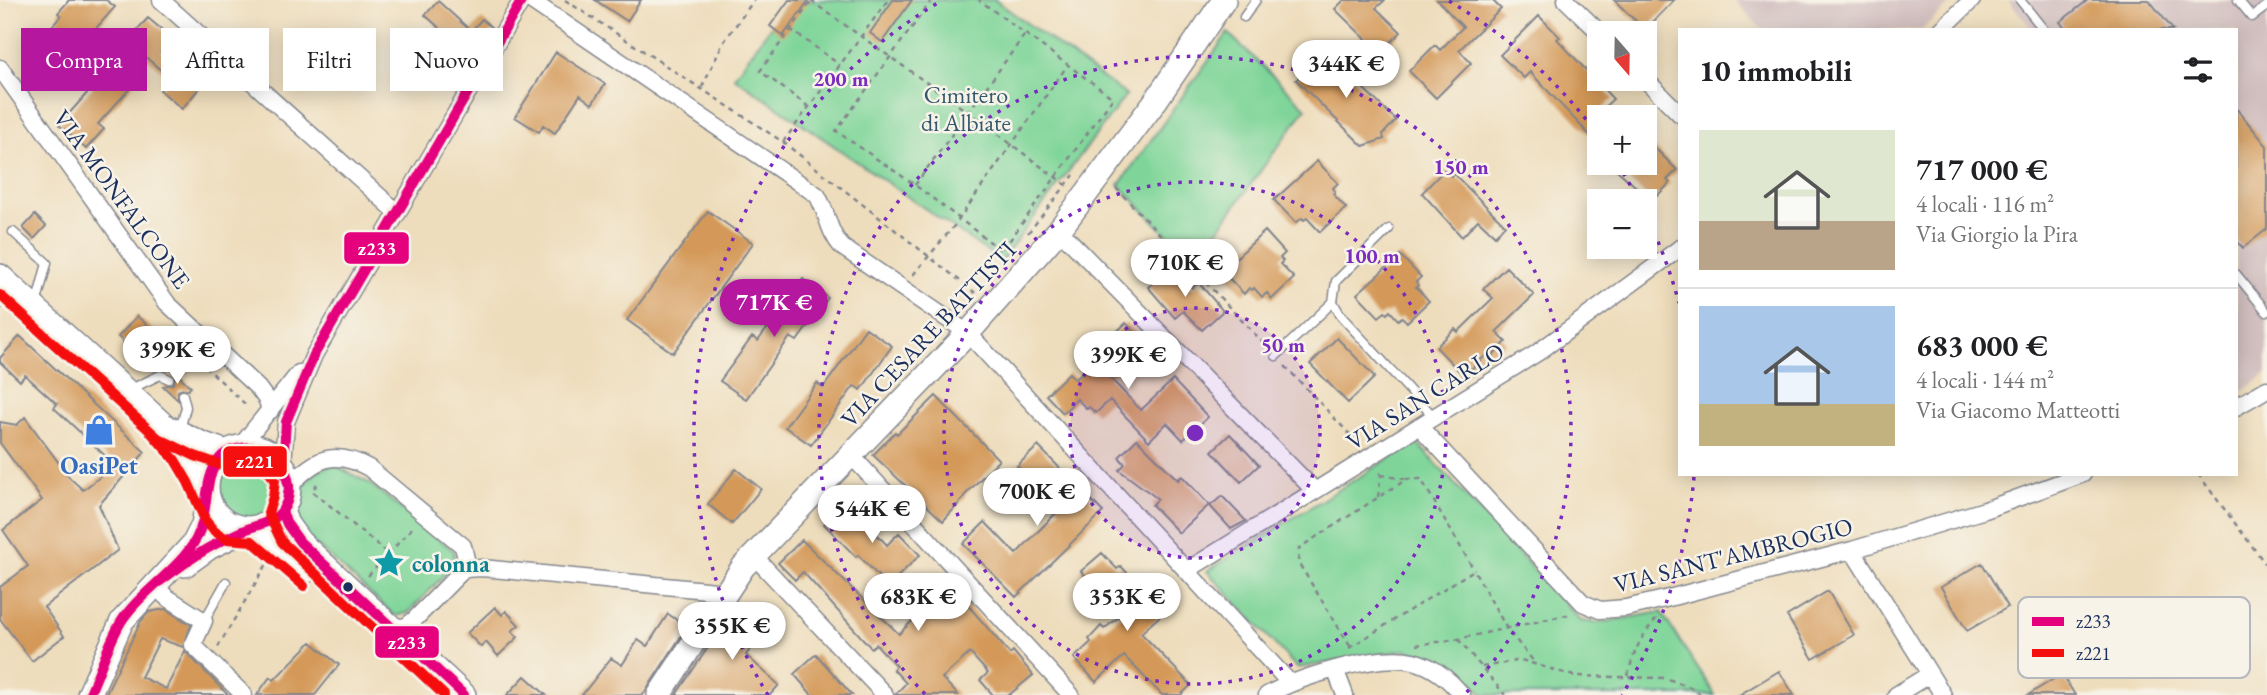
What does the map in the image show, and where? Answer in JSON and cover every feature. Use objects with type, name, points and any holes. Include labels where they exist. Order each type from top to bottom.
[{"type":"street","points":[[161,0],[398,214]]},
{"type":"street","points":[[234,450],[270,411],[314,355],[522,0]]},
{"type":"street","points":[[530,0],[817,195],[825,208],[832,236],[842,247],[968,333],[1289,682]]},
{"type":"street","name":"VIA CESARE BATTISTI","points":[[659,695],[726,592],[754,556],[968,333],[1059,230],[1074,191],[1154,103],[1224,0]]},
{"type":"street","points":[[1566,0],[1588,21]]},
{"type":"street","points":[[1943,28],[1972,0]]},
{"type":"street","name":"VIA MONFALCONE","points":[[0,68],[167,303],[258,388],[267,400],[270,411]]},
{"type":"street","points":[[1656,91],[1678,112]]},
{"type":"street","points":[[1059,230],[1315,491]]},
{"type":"street","name":"VIA SAN CARLO","points":[[1186,571],[1537,353],[1678,249]]},
{"type":"street","points":[[6,288],[35,307],[173,430],[208,492],[214,510],[226,522],[253,528],[283,547],[442,695]]},
{"type":"street","points":[[158,583],[210,547],[270,522],[282,511],[287,501],[286,422],[314,355]]},
{"type":"street","points":[[2238,406],[2265,395]]},
{"type":"street","name":"VIA SANT'AMBROGIO","points":[[1419,426],[1583,603],[1600,610],[1626,608],[1665,599],[1852,550],[1985,510],[2078,476]]},
{"type":"street","points":[[173,430],[234,450]]},
{"type":"street","points":[[89,695],[122,621],[194,543],[203,525],[209,474],[221,456],[234,450],[257,447],[272,454],[286,476]]},
{"type":"street","points":[[851,455],[1071,695]]},
{"type":"street","points":[[286,476],[333,457],[352,458],[369,468],[463,546],[466,559],[464,569],[414,620],[405,626],[391,626]]},
{"type":"street","points":[[282,511],[287,524],[300,542],[464,695]]},
{"type":"street","points":[[1852,550],[1943,695]]},
{"type":"street","points":[[754,556],[884,695]]},
{"type":"street","points":[[464,569],[482,568],[726,592]]},
{"type":"street","points":[[158,583],[165,596],[204,621],[193,645],[244,695]]},
{"type":"street","points":[[1267,695],[1289,682],[1335,669],[1391,660],[1412,661],[1434,669],[1462,695]]},
{"type":"street","points":[[1335,669],[1345,695]]},
{"type":"street","points":[[1896,695],[1930,674]]},
{"type":"lane","points":[[1244,17],[1256,0]]},
{"type":"lane","points":[[2238,0],[2252,17],[2267,6]]},
{"type":"lane","points":[[2025,2],[2043,28]]},
{"type":"lane","points":[[1389,229],[1336,281],[1333,302],[1341,316],[1434,417]]},
{"type":"lane","points":[[13,232],[47,262],[35,307]]},
{"type":"lane","points":[[2238,276],[2267,312]]},
{"type":"lane","points":[[1276,356],[1333,302]]},
{"type":"lane","points":[[127,391],[160,375],[169,379]]},
{"type":"lane","points":[[173,430],[187,407],[183,395]]},
{"type":"lane","points":[[204,621],[226,582]]},
{"type":"path","points":[[565,0],[783,142],[992,307]]},
{"type":"path","points":[[701,89],[723,43],[754,0]]},
{"type":"path","points":[[783,142],[888,0]]},
{"type":"path","points":[[932,0],[836,131],[915,185],[1002,251],[1113,98],[979,0]]},
{"type":"path","points":[[809,107],[760,71],[811,1],[1074,191]]},
{"type":"path","points":[[790,29],[840,65]]},
{"type":"path","points":[[915,185],[1026,33]]},
{"type":"path","points":[[902,288],[959,219],[1068,65]]},
{"type":"path","points":[[1026,235],[1074,191],[1074,174]]},
{"type":"path","points":[[1114,186],[1371,456],[1381,475],[1378,497]]},
{"type":"path","points":[[181,316],[180,342],[247,406]]},
{"type":"path","points":[[1381,475],[1421,479],[1507,629],[1535,663]]},
{"type":"path","points":[[2200,476],[2267,566]]},
{"type":"path","points":[[322,477],[312,491],[388,554]]},
{"type":"path","points":[[1350,646],[1298,562],[1299,548],[1407,479]]},
{"type":"path","points":[[354,592],[425,515]]},
{"type":"path","points":[[209,661],[271,556]]},
{"type":"path","points":[[1335,669],[1350,646],[1474,570]]},
{"type":"path","points":[[1628,676],[1642,635],[1661,612],[1665,599]]},
{"type":"path","points":[[1407,646],[1458,639],[1574,613],[1583,603]]},
{"type":"path","points":[[1458,639],[1505,695]]},
{"type":"path","points":[[1482,667],[1521,660],[1574,677],[1665,678],[1690,687],[1702,695]]},
{"type":"shaded area","points":[[1734,0],[1955,0],[1923,28],[1761,28]]},
{"type":"shaded area","points":[[2008,0],[2267,0],[2267,373],[2249,387],[2238,392],[2238,28],[2031,28]]},
{"type":"green space","name":"Cimitero di Albiate","points":[[790,0],[995,0],[1126,95],[1001,261],[734,77]]},
{"type":"green space","points":[[1228,33],[1306,108],[1194,263],[1119,185]]},
{"type":"green space","points":[[1416,442],[1581,621],[1599,623],[1661,612],[1715,695],[1484,695],[1461,673],[1437,659],[1406,650],[1297,668],[1207,571]]},
{"type":"green space","points":[[242,458],[254,458],[273,471],[278,488],[276,500],[265,513],[254,518],[242,518],[223,505],[218,494],[218,482],[231,463]]},
{"type":"green space","points":[[334,465],[369,483],[454,551],[454,565],[408,613],[395,616],[304,534],[295,514],[297,496],[306,481],[321,469]]},
{"type":"building","points":[[69,0],[106,0],[115,7],[96,28],[50,28],[61,16],[58,13]]},
{"type":"building","points":[[595,0],[641,0],[627,21]]},
{"type":"building","points":[[789,0],[809,0],[783,36],[770,26]]},
{"type":"building","points":[[893,0],[912,0],[882,42],[870,33]]},
{"type":"building","points":[[1344,0],[1385,0],[1376,8],[1401,32],[1380,53],[1335,9]]},
{"type":"building","points":[[1437,0],[1492,0],[1501,9],[1459,50],[1471,63],[1436,98],[1409,71],[1435,45],[1440,50],[1463,27]]},
{"type":"building","points":[[1614,0],[1674,0],[1654,21],[1636,21]]},
{"type":"building","points":[[2088,0],[2149,0],[2171,28],[2064,28],[2060,22]]},
{"type":"building","points":[[438,1],[468,28],[439,28],[425,15]]},
{"type":"building","points":[[1539,16],[1587,71],[1587,91],[1606,91],[1613,99],[1606,105],[1587,105],[1587,132],[1530,72],[1524,78],[1500,55]]},
{"type":"building","points":[[148,18],[161,29],[161,70],[147,58],[147,28],[139,28]]},
{"type":"building","points":[[482,19],[492,28],[474,28]]},
{"type":"building","points":[[1325,51],[1396,120],[1383,134],[1384,139],[1363,146],[1296,80]]},
{"type":"building","points":[[556,52],[605,84],[592,104],[580,95],[555,133],[543,125],[539,132],[515,117]]},
{"type":"building","points":[[89,91],[128,91],[98,124],[104,129],[86,149],[59,125]]},
{"type":"building","points":[[161,91],[197,91],[182,109]]},
{"type":"building","points":[[2238,110],[2267,146],[2267,229],[2243,248],[2238,242]]},
{"type":"building","points":[[1657,150],[1677,170],[1667,180],[1670,183],[1657,196],[1657,189],[1638,189],[1623,175],[1657,175]]},
{"type":"building","points":[[1317,161],[1338,183],[1333,188],[1333,194],[1346,208],[1320,232],[1307,218],[1296,223],[1274,200]]},
{"type":"building","points":[[1444,170],[1451,176],[1453,173],[1505,225],[1495,236],[1478,220],[1462,237],[1422,193]]},
{"type":"building","points":[[708,211],[753,243],[673,353],[627,320]]},
{"type":"building","points":[[35,215],[46,226],[34,239],[23,228]]},
{"type":"building","points":[[1265,231],[1285,253],[1280,258],[1283,261],[1280,264],[1294,278],[1272,299],[1267,293],[1262,297],[1254,288],[1249,288],[1244,294],[1222,271]]},
{"type":"building","points":[[1400,255],[1421,277],[1416,282],[1416,287],[1429,301],[1407,322],[1402,317],[1398,320],[1390,311],[1379,317],[1357,294]]},
{"type":"building","points":[[1506,267],[1534,295],[1496,332],[1506,342],[1489,359],[1486,355],[1464,376],[1436,347],[1455,329],[1458,332],[1493,298],[1483,289]]},
{"type":"building","points":[[1169,268],[1177,277],[1181,275],[1192,288],[1199,283],[1223,311],[1202,330],[1183,311],[1175,318],[1148,287]]},
{"type":"building","points":[[803,279],[828,298],[797,341],[790,337],[746,399],[720,381],[752,337],[758,341]]},
{"type":"building","points":[[137,316],[161,337],[145,355],[134,344],[130,348],[118,337]]},
{"type":"building","points":[[1126,323],[1146,344],[1109,377],[1141,410],[1173,380],[1208,417],[1183,440],[1167,423],[1149,441],[1110,400],[1096,413],[1089,407],[1087,409],[1077,399],[1063,413],[1046,395],[1069,373],[1075,379],[1100,356],[1096,351]]},
{"type":"building","points":[[866,328],[892,346],[861,390],[854,386],[811,445],[785,427],[817,383],[823,388]]},
{"type":"building","points":[[20,336],[145,452],[99,505],[118,550],[44,607],[64,636],[32,661],[0,619],[0,587],[28,566],[3,530],[42,500],[0,443],[0,422],[17,425],[25,417],[70,478],[83,490],[115,465],[54,408],[57,404],[25,375],[20,381],[0,362],[0,358]]},
{"type":"building","points":[[1337,338],[1375,377],[1348,403],[1310,364]]},
{"type":"building","points":[[176,373],[191,387],[178,391],[178,400],[163,386],[173,384]]},
{"type":"building","points":[[936,396],[999,460],[943,521],[873,455]]},
{"type":"building","points":[[1230,434],[1259,465],[1241,482],[1212,451]]},
{"type":"building","points":[[1137,439],[1178,480],[1182,476],[1209,505],[1179,533],[1152,505],[1158,499],[1119,470],[1125,464],[1119,457]]},
{"type":"building","points":[[1038,446],[1103,512],[1016,597],[963,544],[985,522],[1016,554],[1060,509],[1017,466]]},
{"type":"building","points":[[736,469],[761,489],[732,524],[708,504]]},
{"type":"building","points":[[1222,496],[1246,521],[1231,529],[1210,506]]},
{"type":"building","points":[[846,502],[887,545],[899,533],[920,555],[888,586],[824,524]]},
{"type":"building","points":[[802,540],[899,634],[920,613],[908,601],[921,590],[927,596],[943,581],[1010,654],[1013,651],[1033,675],[1009,695],[993,695],[980,680],[988,673],[970,653],[942,678],[958,695],[895,695],[906,683],[893,669],[896,666],[876,644],[871,648],[803,572],[795,580],[778,563]]},
{"type":"building","points":[[1102,553],[1117,569],[1121,566],[1161,615],[1141,633],[1191,685],[1181,695],[1162,695],[1124,656],[1096,682],[1074,658],[1091,642],[1089,639],[1101,626],[1104,629],[1125,612],[1103,588],[1099,591],[1081,571]]},
{"type":"building","points":[[1982,563],[2008,607],[1967,631],[1941,587]]},
{"type":"building","points":[[1828,591],[1854,635],[1813,659],[1787,616]]},
{"type":"building","points":[[744,604],[769,623],[746,655],[779,685],[770,695],[676,695],[711,643],[714,646]]},
{"type":"building","points":[[495,607],[502,615],[506,611],[519,625],[512,631],[518,637],[498,656],[486,642],[481,647],[467,633]]},
{"type":"building","points":[[165,609],[191,625],[183,647],[160,639],[141,677],[166,689],[185,651],[228,695],[105,695],[141,621],[149,612]]},
{"type":"building","points":[[668,614],[687,627],[643,695],[582,695],[611,658],[622,665],[638,640],[647,646]]},
{"type":"building","points":[[311,642],[339,665],[315,695],[257,695],[270,677],[274,680]]},
{"type":"building","points":[[816,654],[852,695],[812,695],[794,674]]},
{"type":"building","points":[[1779,671],[1794,695],[1739,695]]},
{"type":"building","points":[[525,676],[546,695],[507,695]]},
{"type":"building","points":[[2056,678],[2064,678],[2075,695],[2028,695]]},
{"type":"transit line","name":"z233","points":[[282,511],[289,487],[283,465],[286,422],[314,355],[522,0]]},
{"type":"transit line","name":"z221","points":[[0,295],[158,438],[195,456],[224,466],[254,461],[264,466],[275,480],[268,513],[282,542],[444,695]]},
{"type":"transit line","name":"z221","points":[[148,429],[175,460],[205,520],[214,531],[227,539],[252,541],[304,586]]},
{"type":"transit line","name":"z233","points":[[89,695],[121,622],[138,601],[180,561],[196,539],[203,519],[210,477],[219,459],[230,451],[248,447],[263,449],[272,454],[285,470],[288,480],[287,501],[279,515],[205,550],[159,582]]},
{"type":"transit line","name":"z233","points":[[282,511],[287,524],[300,542],[464,695]]},
{"type":"place","name":"OasiPet","points":[[99,430]]},
{"type":"place","name":"colonna","points":[[389,563]]}]
